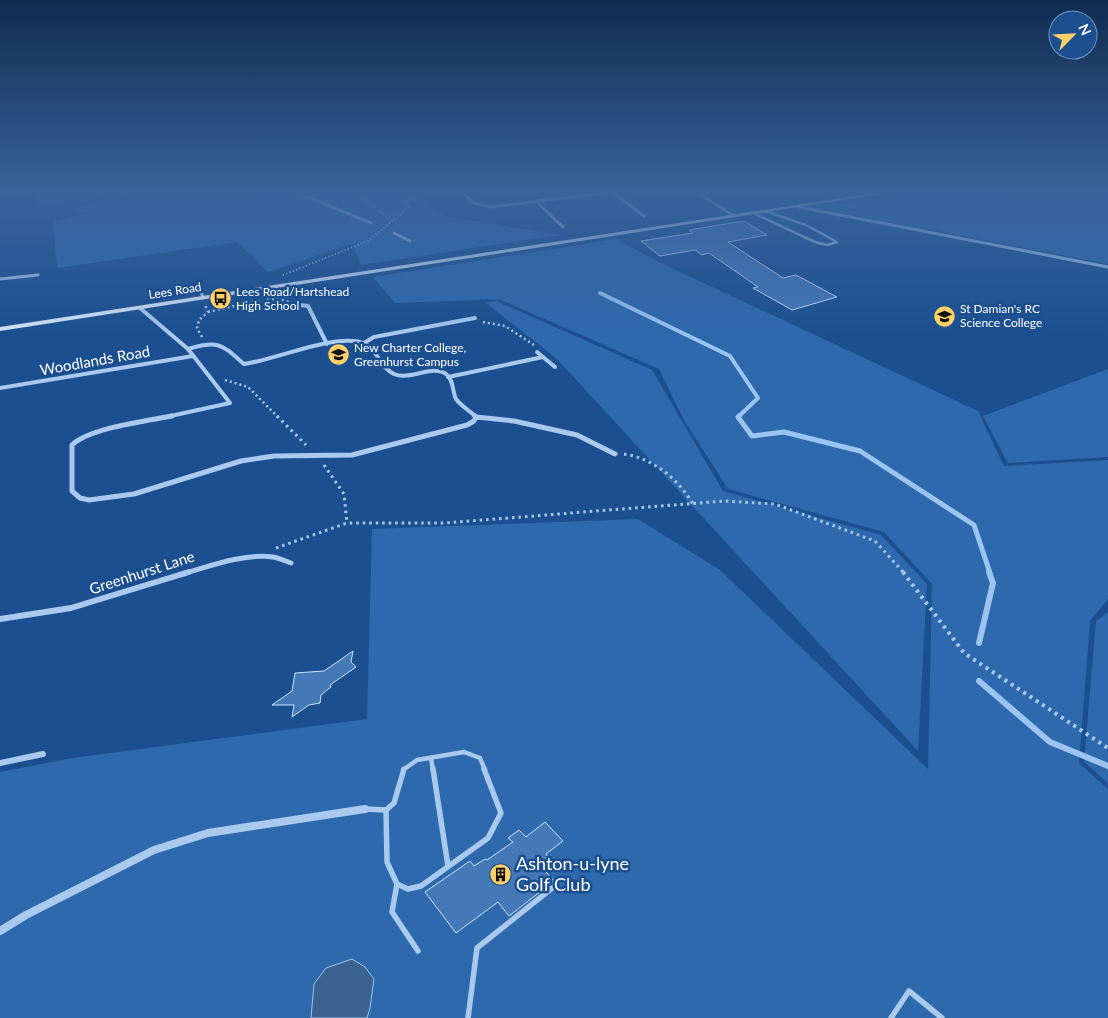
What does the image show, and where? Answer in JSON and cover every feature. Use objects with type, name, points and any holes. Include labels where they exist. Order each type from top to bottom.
[{"type":"main road","name":"Lees Road","points":[[0,329],[577,241]]},
{"type":"street","points":[[972,241],[1108,267]]},
{"type":"street","points":[[0,279],[38,275]]},
{"type":"street","points":[[300,305],[308,306],[327,344]]},
{"type":"street","points":[[140,308],[188,349],[230,403],[92,433],[79,438],[72,445],[72,491],[80,498],[89,500],[134,494],[241,461],[274,456],[352,455],[467,425],[474,421],[476,417]]},
{"type":"street","points":[[364,343],[374,337],[475,318]]},
{"type":"street","points":[[188,349],[206,344],[222,345],[244,364],[327,344],[352,340],[364,343],[392,373],[400,376],[439,372],[448,377],[456,398],[476,417],[514,421],[577,436],[615,454]]},
{"type":"street","points":[[537,352],[555,367]]},
{"type":"street","name":"Woodlands Road","points":[[0,388],[193,356]]},
{"type":"street","points":[[448,377],[543,357]]},
{"type":"street","name":"Greenhurst Lane","points":[[0,619],[71,608],[219,563],[273,557],[291,563]]},
{"type":"street","points":[[0,763],[43,754]]},
{"type":"street","points":[[0,932],[26,915],[154,850],[208,833],[366,809]]},
{"type":"lane","points":[[812,241],[827,245],[837,242],[834,241]]},
{"type":"lane","points":[[198,283],[203,298]]},
{"type":"lane","points":[[397,884],[408,889],[421,886],[488,838],[501,813],[480,758],[464,752],[417,760],[404,768],[394,802],[386,810],[387,862],[397,884],[392,912],[418,951]]},
{"type":"lane","points":[[431,758],[448,866]]},
{"type":"lane","points":[[366,809],[386,810]]},
{"type":"lane","points":[[468,1018],[477,948],[556,885]]},
{"type":"lane","points":[[892,1018],[909,991],[942,1018]]},
{"type":"path","points":[[274,288],[272,279],[369,241]]},
{"type":"path","points":[[203,298],[208,312]]},
{"type":"path","points":[[206,344],[197,328],[199,320],[208,312],[271,299],[300,305]]},
{"type":"path","points":[[475,318],[481,322],[505,326],[534,345],[537,352]]},
{"type":"path","points":[[222,377],[228,382],[248,387],[318,456],[344,494],[347,523]]},
{"type":"path","points":[[615,454],[631,454],[667,474],[681,486],[694,504]]},
{"type":"path","points":[[273,557],[277,546],[347,523],[444,523],[724,501],[775,504],[875,541],[892,558],[964,653],[1108,748]]},
{"type":"shaded area","points":[[55,241],[523,241],[361,265],[352,244],[268,272],[237,242],[57,268]]},
{"type":"shaded area","points":[[606,241],[619,241],[663,264],[978,411],[1004,466],[1108,460],[1108,599],[1090,621],[1079,763],[1108,789],[1108,1018],[0,1018],[0,772],[72,758],[367,719],[372,529],[638,519],[720,570],[928,769],[932,584],[884,532],[728,489],[684,420],[659,369],[499,299],[395,303],[373,277]]},
{"type":"shaded area","points":[[985,241],[1108,241],[1108,264]]},
{"type":"shaded area","points":[[496,301],[652,370],[723,491],[881,535],[927,584],[918,751],[557,359],[486,303]]},
{"type":"shaded area","points":[[1108,369],[1108,457],[1008,463],[983,416]]},
{"type":"shaded area","points":[[1108,612],[1108,783],[1084,762],[1096,621]]},
{"type":"shaded area","points":[[352,959],[365,967],[374,979],[367,1018],[311,1018],[314,984],[326,968]]},
{"type":"building","points":[[641,241],[736,241],[728,242],[783,278],[796,275],[837,297],[792,310],[753,288],[758,287],[709,253],[702,255],[695,250],[660,256]]},
{"type":"building","points":[[353,651],[351,662],[356,667],[330,685],[331,687],[321,695],[320,703],[309,705],[292,717],[294,705],[272,705],[292,691],[295,673],[324,671]]},
{"type":"building","name":"Ashton-u-lyne Golf Club","points":[[545,822],[563,841],[546,854],[548,857],[539,864],[554,881],[509,916],[498,902],[456,933],[425,892],[470,861],[474,866],[485,859],[487,860],[513,842],[508,838],[519,830],[526,837]]},
{"type":"waterway","points":[[600,293],[730,356],[758,398],[738,417]]},
{"type":"waterway","points":[[738,417],[752,436],[784,432],[860,451],[974,525],[990,573]]},
{"type":"waterway","points":[[979,643],[993,583],[989,572]]},
{"type":"waterway","points":[[979,681],[1050,742],[1108,766]]},
{"type":"place","name":"Lees Road/Hartshead High School","points":[[220,299]]},
{"type":"place","name":"St Damian's RC Science College","points":[[944,316]]},
{"type":"place","name":"New Charter College, Greenhurst Campus","points":[[338,355]]},
{"type":"place","name":"Ashton-u-lyne Golf Club","points":[[500,874]]}]
